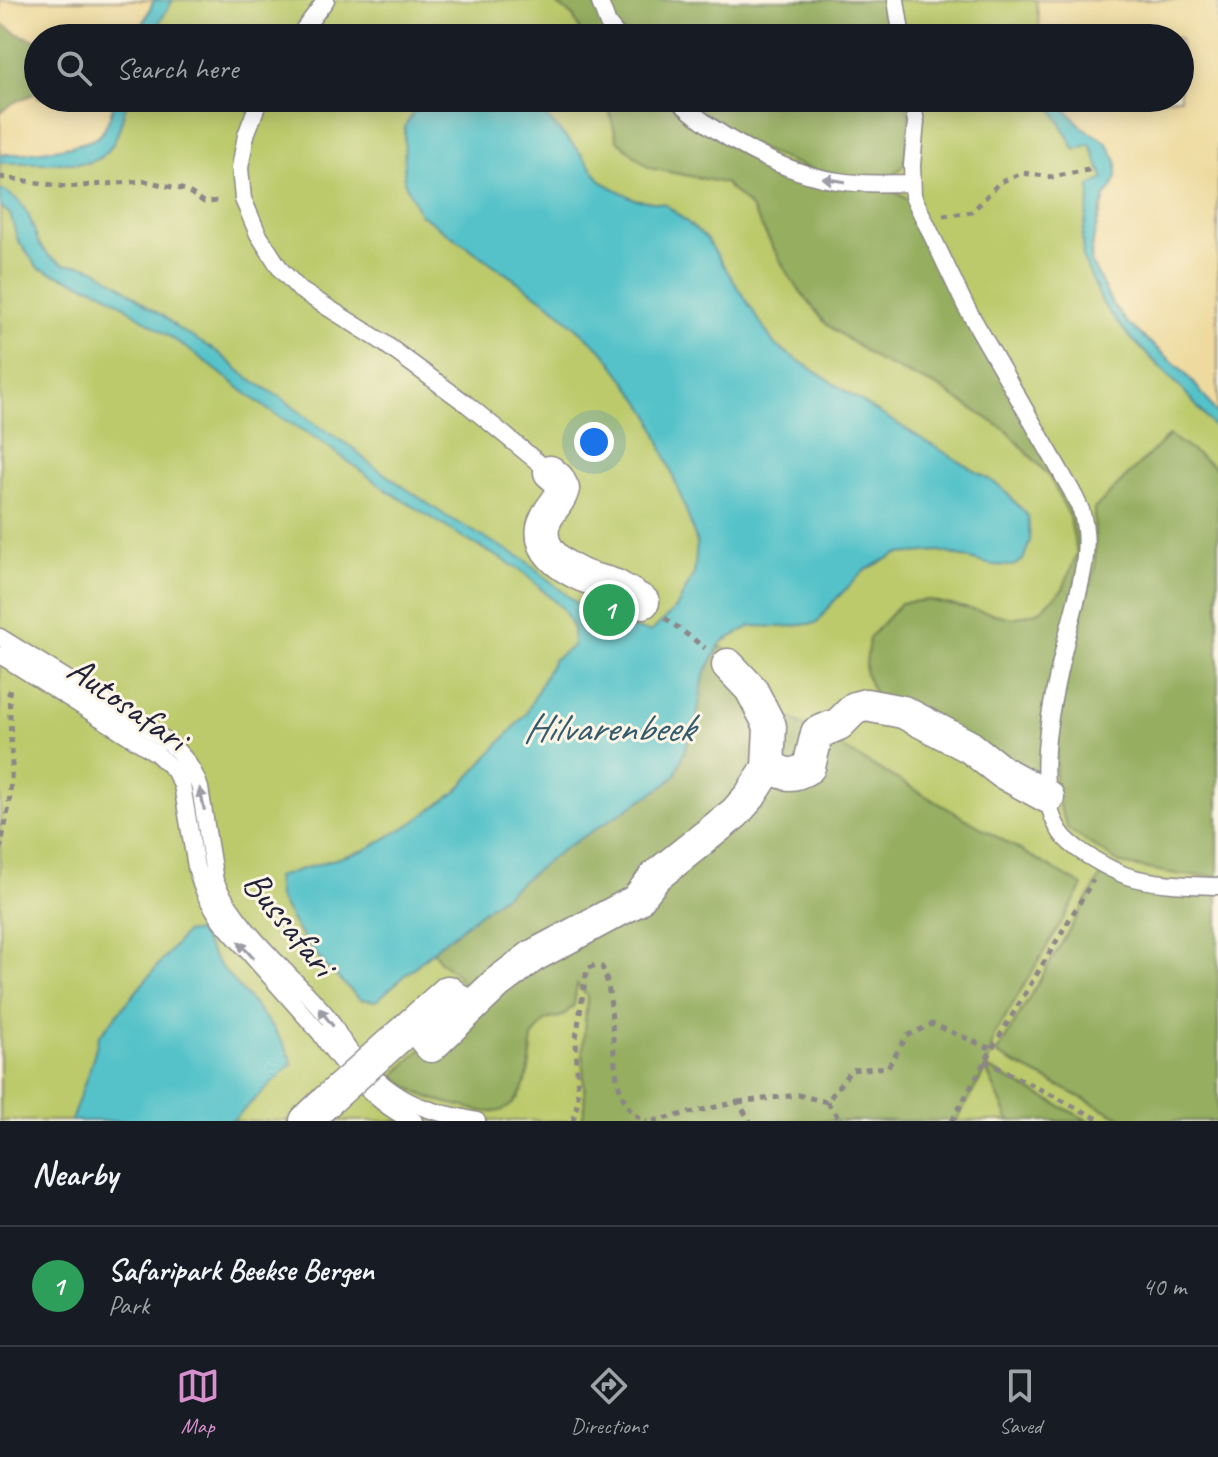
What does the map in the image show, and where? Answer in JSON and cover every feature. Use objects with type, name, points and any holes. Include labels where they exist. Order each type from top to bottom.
[{"type":"street","points":[[550,472],[563,489],[560,500],[546,514],[542,531],[547,550],[580,575],[614,585],[643,602]]},
{"type":"street","points":[[317,1111],[448,992],[457,999],[422,1035],[431,1046],[497,983],[533,956],[636,901],[656,876],[735,813],[750,796],[768,765],[770,726],[751,689],[728,665]]},
{"type":"street","points":[[768,765],[781,773],[797,775],[809,767],[817,733],[839,724],[855,708],[866,705],[903,712],[970,747],[1002,772],[1048,797]]},
{"type":"lane","points":[[308,24],[326,0]]},
{"type":"lane","points":[[599,0],[608,24]]},
{"type":"lane","points":[[896,0],[900,24]]},
{"type":"lane","points":[[255,112],[246,135],[240,168],[243,199],[258,234],[281,270],[300,290],[381,341],[468,405],[550,472]]},
{"type":"lane","points":[[690,112],[747,150],[808,175],[839,182],[912,183]]},
{"type":"lane","points":[[914,112],[913,196],[965,305],[1081,511],[1085,538],[1084,566],[1050,709],[1045,773],[1056,825],[1066,839],[1127,876],[1160,883],[1218,886]]},
{"type":"lane","name":"Bussafari","points":[[0,637],[179,751],[196,774],[200,788],[215,881],[246,927],[329,1019],[351,1053],[375,1077],[401,1097],[425,1108],[477,1121]]},
{"type":"lane","name":"Autosafari","points":[[0,655],[156,753],[174,770],[185,794],[201,884],[221,921],[320,1033],[332,1052],[384,1105],[414,1121]]},
{"type":"path","points":[[922,217],[972,212],[1000,182],[1022,173],[1052,177],[1092,167]]},
{"type":"path","points":[[0,177],[66,187],[145,181],[186,190],[204,202],[243,199]]},
{"type":"path","points":[[643,602],[728,665]]},
{"type":"path","points":[[0,850],[9,806],[12,765],[9,693],[17,666]]},
{"type":"path","points":[[952,1121],[1103,864]]},
{"type":"path","points":[[573,1121],[578,1100],[576,1038],[587,969],[595,965],[602,967],[608,980],[621,1093],[632,1113],[647,1121]]},
{"type":"path","points":[[827,1102],[851,1070],[888,1067],[907,1036],[932,1024],[992,1049]]},
{"type":"path","points":[[985,1061],[1102,1121]]},
{"type":"path","points":[[653,1121],[738,1102],[798,1095],[827,1102],[841,1121]]},
{"type":"path","points":[[738,1102],[750,1121]]},
{"type":"green space","points":[[0,0],[1218,0],[1218,1121],[0,1121]]},
{"type":"green space","points":[[551,0],[593,0],[604,24],[577,24],[573,16]]},
{"type":"green space","points":[[606,0],[889,0],[893,24],[615,24]]},
{"type":"green space","points":[[0,23],[24,36],[24,98],[0,113]]},
{"type":"green space","points":[[610,112],[681,112],[745,156],[892,190],[908,200],[1074,512],[1079,539],[1078,565],[1041,799],[876,697],[865,673],[869,638],[901,603],[928,600],[1013,618],[1040,611],[1063,589],[1077,553],[1069,515],[1049,476],[1008,432],[940,388],[879,361],[826,324],[790,278],[752,209],[724,183],[649,168],[617,140]]},
{"type":"green space","points":[[704,112],[908,112],[910,122],[904,164],[892,178],[840,176],[810,169],[750,145]]},
{"type":"green space","points":[[1169,435],[1218,469],[1218,876],[1182,875],[1121,864],[1068,829],[1054,792],[1059,723],[1073,645],[1095,568],[1094,509]]},
{"type":"green space","points":[[720,646],[764,676],[783,714],[1083,886],[994,1036],[987,1068],[1089,1121],[1009,1121],[986,1069],[956,1121],[582,1121],[587,996],[577,984],[574,1005],[563,1016],[546,1020],[532,1037],[525,1084],[513,1103],[504,1110],[484,1112],[439,1101],[415,1091],[394,1076],[418,1052],[483,1009],[454,972],[440,962],[433,950],[562,850],[675,776],[697,717],[704,675]]},
{"type":"green space","points":[[1103,873],[1218,892],[1218,1121],[1127,1121],[996,1054]]},
{"type":"sand","points":[[0,0],[154,0],[143,24],[24,24],[24,36],[0,23]]},
{"type":"sand","points":[[1036,0],[1218,0],[1218,415],[1181,369],[1127,323],[1112,304],[1091,262],[1094,235],[1105,197],[1117,176],[1117,161],[1068,112],[1194,112],[1194,24],[1039,24]]},
{"type":"sand","points":[[24,98],[24,112],[111,112],[101,134],[94,139],[53,149],[0,155],[0,113]]},
{"type":"water","points":[[154,0],[173,0],[158,24],[143,24]]},
{"type":"water","points":[[111,112],[124,112],[111,146],[97,159],[87,163],[0,163],[0,155],[53,149],[94,139],[101,134]]},
{"type":"water","name":"Hilvarenbeek","points":[[414,112],[541,112],[578,150],[602,182],[634,199],[665,204],[706,238],[775,345],[1000,486],[1028,516],[1030,541],[1023,560],[1013,566],[992,565],[940,551],[897,554],[865,570],[817,623],[784,627],[751,626],[721,643],[704,675],[697,717],[675,776],[562,850],[442,943],[376,1001],[360,999],[325,966],[298,931],[278,897],[276,877],[365,850],[414,822],[456,792],[526,714],[553,660],[573,646],[573,629],[563,609],[523,572],[388,491],[102,291],[38,268],[18,240],[10,214],[0,206],[0,190],[19,201],[29,216],[39,244],[50,257],[65,265],[82,265],[97,270],[122,286],[177,328],[219,353],[247,377],[286,401],[446,516],[525,560],[588,613],[608,624],[651,632],[676,608],[694,574],[697,543],[649,413],[605,353],[550,304],[420,214],[404,181],[405,126]]},
{"type":"water","points":[[1055,112],[1069,112],[1082,127],[1106,142],[1117,161],[1117,176],[1105,197],[1091,249],[1091,262],[1112,305],[1127,323],[1181,369],[1198,388],[1218,415],[1218,432],[1104,306],[1083,259],[1082,238],[1090,186],[1104,179],[1090,144],[1075,150]]},
{"type":"water","points":[[197,931],[218,963],[281,1040],[292,1064],[232,1121],[71,1121],[99,1036],[185,933]]},
{"type":"place","name":"Safaripark Beekse Bergen","points":[[609,610]]}]
